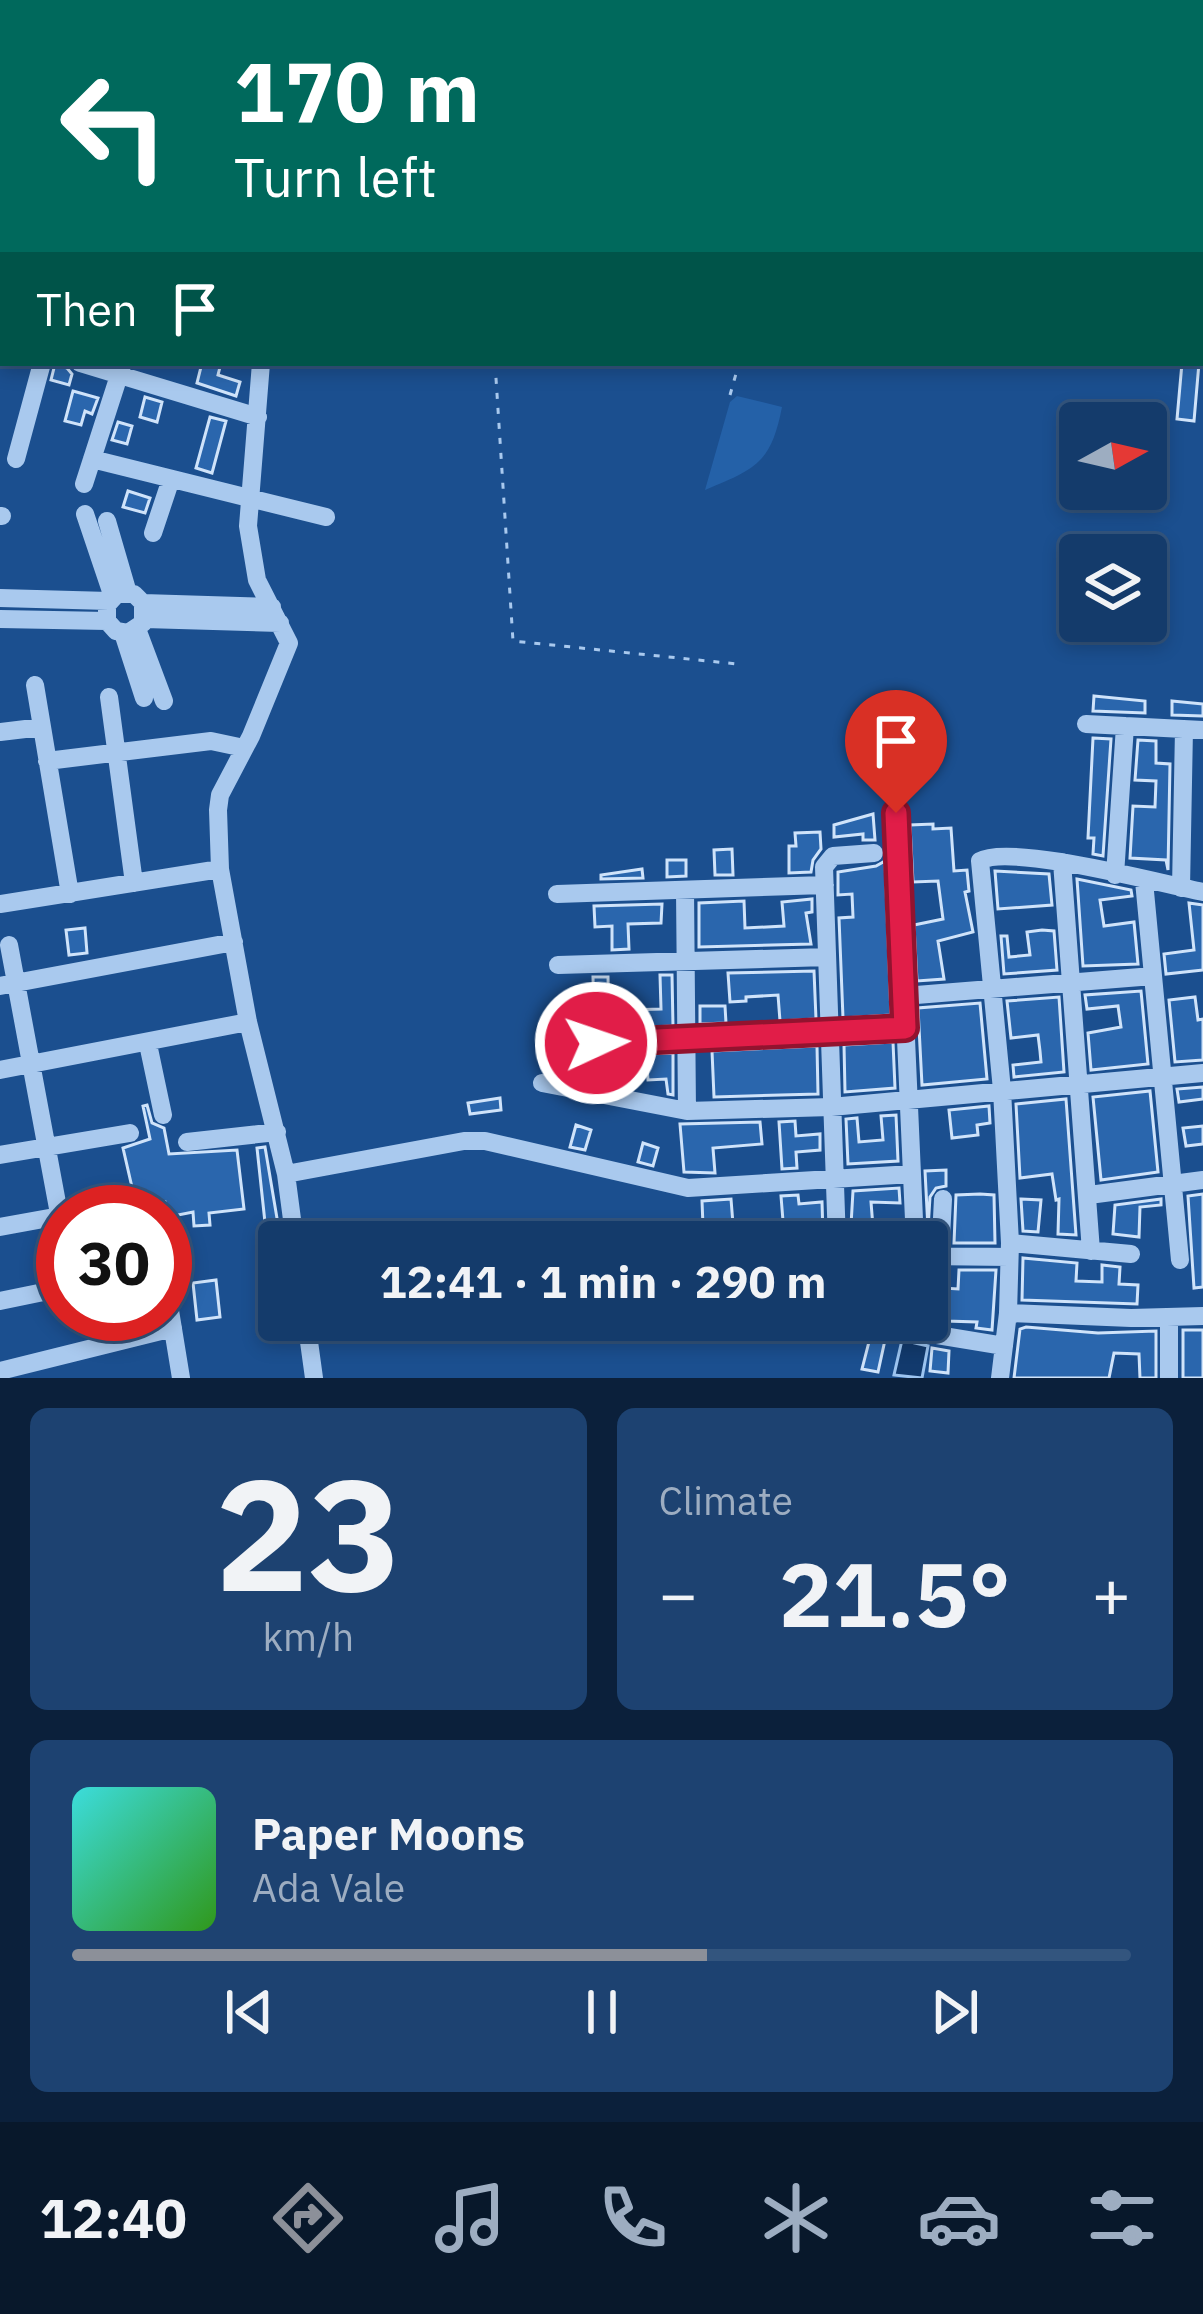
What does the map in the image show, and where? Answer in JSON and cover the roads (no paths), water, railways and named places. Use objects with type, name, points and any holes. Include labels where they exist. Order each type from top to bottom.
[{"type":"street","points":[[16,459],[41,366]]},
{"type":"street","points":[[261,366],[249,499],[253,561],[257,580],[287,634],[287,656],[220,795],[220,869],[248,1022],[277,1132],[293,1221]]},
{"type":"street","points":[[84,484],[121,370],[258,417]]},
{"type":"street","points":[[92,459],[326,517]]},
{"type":"street","points":[[153,532],[171,479]]},
{"type":"street","points":[[85,514],[126,612],[154,700]]},
{"type":"street","points":[[106,521],[126,612]]},
{"type":"street","points":[[0,598],[126,612]]},
{"type":"street","points":[[0,619],[126,612],[276,615]]},
{"type":"street","points":[[34,685],[70,894]]},
{"type":"street","points":[[109,697],[134,883]]},
{"type":"street","points":[[1086,724],[1193,730],[1181,888]]},
{"type":"street","points":[[1115,875],[1126,726]]},
{"type":"street","points":[[0,733],[42,727]]},
{"type":"street","points":[[47,761],[211,741],[244,748]]},
{"type":"street","points":[[896,813],[914,1221]]},
{"type":"street","points":[[836,1221],[824,867],[829,858],[874,853]]},
{"type":"street","points":[[1000,1378],[1010,1250],[1002,1090],[980,861],[994,855],[1062,862],[1203,892]]},
{"type":"street","points":[[1062,862],[1091,1251]]},
{"type":"street","points":[[0,904],[220,869]]},
{"type":"street","points":[[1144,881],[1180,1259]]},
{"type":"street","points":[[557,894],[825,885]]},
{"type":"street","points":[[685,890],[687,1112]]},
{"type":"street","points":[[8,985],[233,941]]},
{"type":"street","points":[[9,945],[8,985],[31,1065],[55,1185]]},
{"type":"street","points":[[558,965],[827,957]]},
{"type":"street","points":[[904,996],[1153,976]]},
{"type":"street","points":[[0,1070],[248,1022]]},
{"type":"street","points":[[551,1045],[905,1028]]},
{"type":"street","points":[[148,1044],[164,1114]]},
{"type":"street","points":[[542,1083],[687,1112],[831,1107],[1203,1073]]},
{"type":"street","points":[[188,1142],[277,1132]]},
{"type":"street","points":[[0,1155],[130,1133]]},
{"type":"street","points":[[286,1174],[464,1141],[485,1141],[688,1188],[912,1174]]},
{"type":"street","points":[[1089,1195],[1203,1180]]},
{"type":"street","points":[[940,1221],[943,1199]]},
{"type":"street","points":[[0,1227],[36,1226]]},
{"type":"street","points":[[948,1255],[1010,1250],[1131,1254]]},
{"type":"street","points":[[0,1301],[36,1294]]},
{"type":"street","points":[[1008,1313],[1203,1316]]},
{"type":"street","points":[[1168,1317],[1169,1378]]},
{"type":"street","points":[[948,1337],[1004,1346]]},
{"type":"street","points":[[0,1371],[121,1341]]},
{"type":"street","points":[[175,1341],[181,1378]]},
{"type":"street","points":[[309,1341],[314,1378]]}]
